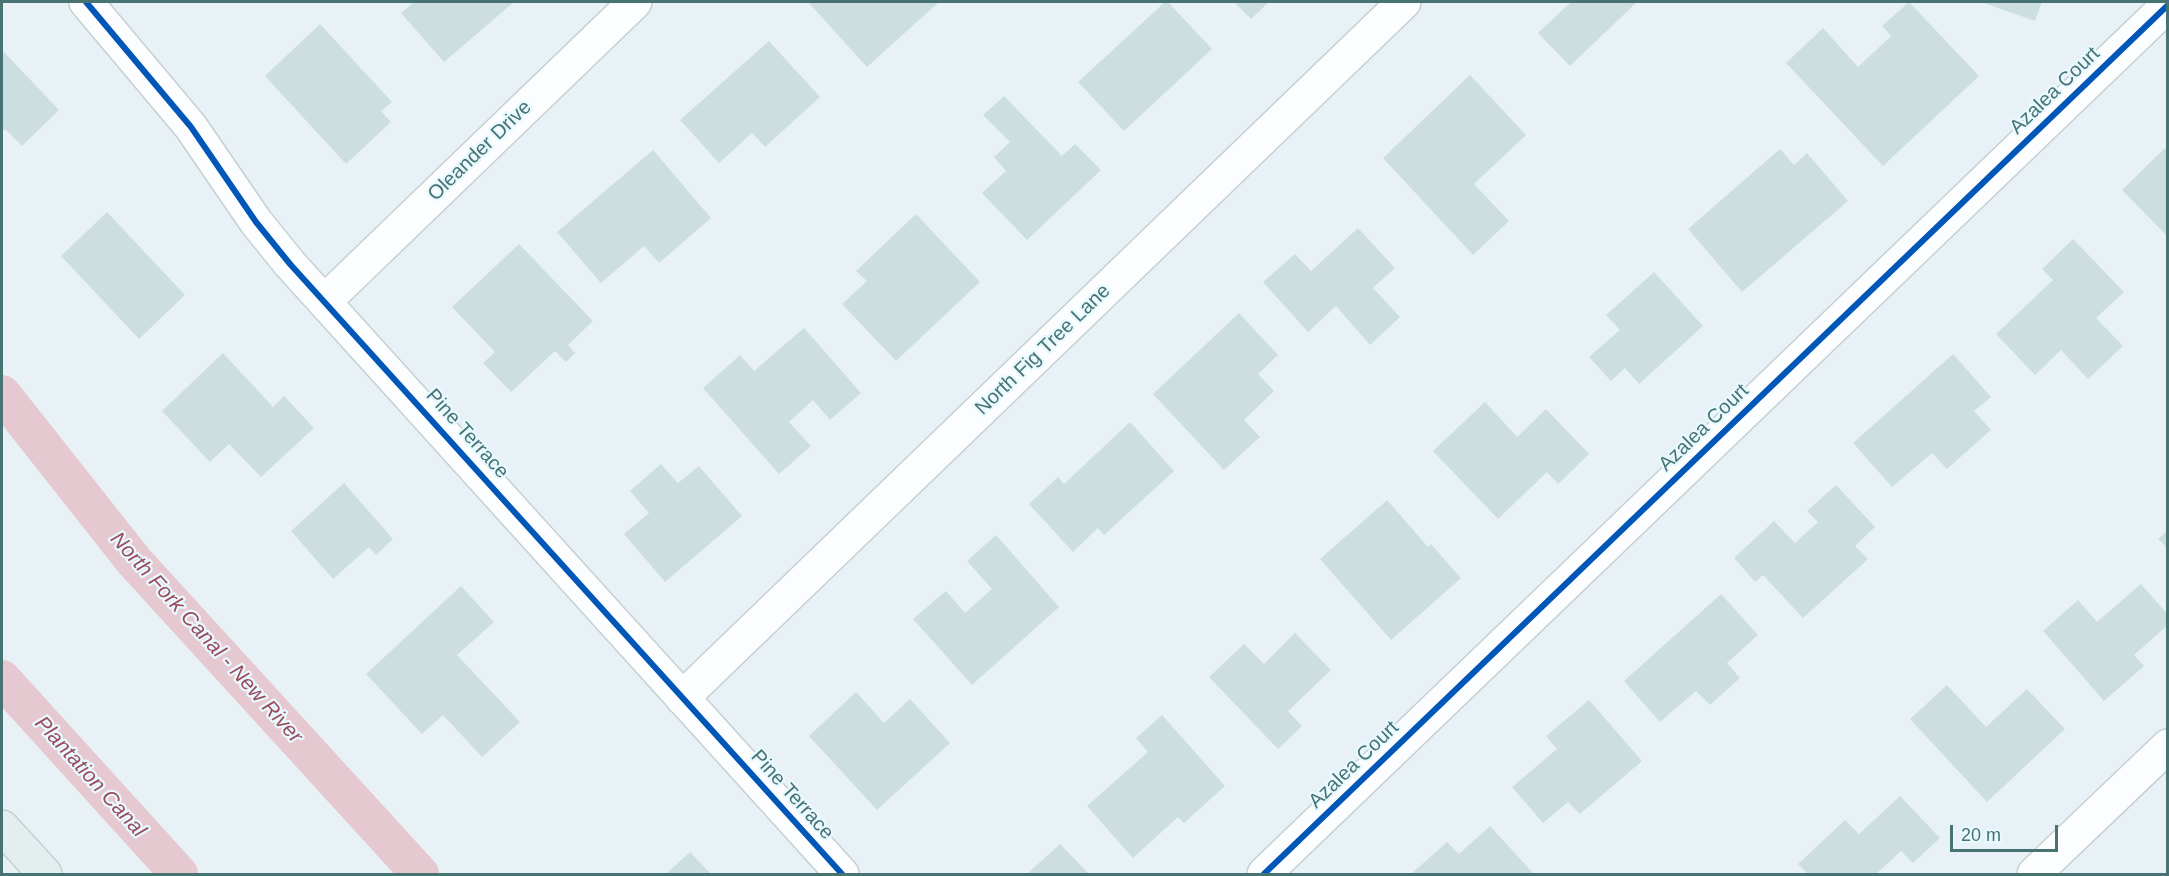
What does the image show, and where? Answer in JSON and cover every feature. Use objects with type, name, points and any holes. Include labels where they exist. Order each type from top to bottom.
[{"type":"highway","points":[[2,826],[45,874]]},
{"type":"street","name":"Pine Terrace","points":[[86,2],[191,128],[256,222],[842,874]]},
{"type":"street","name":"Oleander Drive","points":[[325,301],[635,2]]},
{"type":"street","name":"North Fig Tree Lane","points":[[682,698],[1404,2]]},
{"type":"street","name":"Azalea Court","points":[[1264,874],[2168,5]]},
{"type":"street","points":[[2034,874],[2168,746]]},
{"type":"building","points":[[410,2],[514,2],[444,62],[401,13],[412,4]]},
{"type":"building","points":[[808,2],[939,2],[867,67]]},
{"type":"building","points":[[1165,2],[1168,2],[1212,49],[1124,131],[1078,82]]},
{"type":"building","points":[[1234,2],[1269,2],[1251,19]]},
{"type":"building","points":[[1571,2],[1637,2],[1570,66],[1538,33]]},
{"type":"building","points":[[1909,2],[1979,76],[1883,166],[1786,63],[1823,28],[1858,67],[1891,36],[1882,26]]},
{"type":"building","points":[[1981,2],[2042,2],[2035,21]]},
{"type":"building","points":[[320,24],[392,102],[381,111],[391,122],[346,164],[265,76]]},
{"type":"building","points":[[769,41],[820,97],[765,147],[752,133],[719,163],[680,120]]},
{"type":"building","points":[[2,50],[59,110],[22,146],[5,129],[2,133]]},
{"type":"building","points":[[1470,75],[1526,135],[1474,184],[1509,221],[1473,255],[1383,158]]},
{"type":"building","points":[[1004,96],[1062,156],[1075,144],[1101,170],[1027,240],[982,193],[1006,171],[994,157],[1010,142],[983,115]]},
{"type":"building","points":[[2165,148],[2168,151],[2168,237],[2122,190]]},
{"type":"building","points":[[1780,149],[1794,165],[1807,153],[1848,201],[1742,292],[1688,229]]},
{"type":"building","points":[[653,150],[711,218],[659,263],[644,246],[601,283],[557,232]]},
{"type":"building","points":[[107,212],[185,295],[139,339],[61,256]]},
{"type":"building","points":[[916,214],[980,282],[896,361],[842,304],[867,281],[856,271]]},
{"type":"building","points":[[1358,228],[1395,268],[1373,288],[1400,317],[1370,345],[1336,306],[1308,332],[1263,282],[1295,254],[1311,271]]},
{"type":"building","points":[[2073,239],[2124,292],[2096,318],[2123,346],[2088,379],[2061,350],[2035,375],[1996,334],[2053,280],[2042,269]]},
{"type":"building","points":[[519,244],[593,321],[568,345],[575,353],[566,362],[555,351],[511,392],[483,363],[495,352],[452,307]]},
{"type":"building","points":[[1654,272],[1703,326],[1639,384],[1625,368],[1611,381],[1589,357],[1620,330],[1606,315]]},
{"type":"building","points":[[1239,313],[1278,355],[1258,374],[1274,391],[1244,420],[1260,437],[1224,470],[1153,394]]},
{"type":"building","points":[[804,328],[861,393],[830,420],[813,400],[789,422],[811,446],[779,474],[703,388],[740,355],[754,371]]},
{"type":"building","points":[[223,353],[273,407],[284,396],[314,428],[261,477],[229,444],[210,462],[162,411]]},
{"type":"building","points":[[1953,354],[1991,397],[1974,411],[1991,430],[1947,469],[1932,453],[1892,487],[1853,443]]},
{"type":"building","points":[[1485,402],[1517,437],[1546,409],[1589,454],[1558,484],[1547,472],[1498,519],[1433,451]]},
{"type":"building","points":[[1130,422],[1174,471],[1104,535],[1098,528],[1073,552],[1029,504],[1058,477],[1064,484]]},
{"type":"building","points":[[661,464],[678,483],[699,466],[742,516],[665,582],[624,534],[649,513],[630,491]]},
{"type":"building","points":[[344,483],[393,539],[376,555],[369,547],[333,579],[291,531]]},
{"type":"building","points":[[1836,485],[1875,527],[1855,546],[1868,559],[1803,618],[1763,575],[1755,582],[1734,558],[1774,521],[1795,543],[1818,522],[1807,511]]},
{"type":"building","points":[[1387,500],[1428,547],[1431,544],[1461,578],[1391,640],[1320,559]]},
{"type":"building","points":[[2168,530],[2168,548],[2158,539]]},
{"type":"building","points":[[996,535],[1059,607],[972,685],[913,619],[946,591],[965,613],[992,589],[967,561]]},
{"type":"building","points":[[2141,584],[2168,615],[2168,625],[2134,655],[2144,666],[2104,701],[2043,631],[2078,600],[2097,622]]},
{"type":"building","points":[[461,586],[494,622],[457,655],[520,722],[482,757],[443,715],[422,734],[366,674]]},
{"type":"building","points":[[1721,594],[1758,635],[1727,663],[1740,678],[1710,705],[1696,691],[1660,722],[1624,681]]},
{"type":"building","points":[[1295,633],[1331,670],[1288,711],[1302,726],[1278,749],[1209,677],[1244,644],[1264,664]]},
{"type":"building","points":[[1947,685],[1986,727],[2027,689],[2065,729],[1987,802],[1910,719]]},
{"type":"building","points":[[856,692],[884,723],[910,699],[950,743],[877,810],[809,736]]},
{"type":"building","points":[[1589,700],[1642,761],[1580,814],[1568,802],[1543,823],[1512,787],[1557,749],[1546,736]]},
{"type":"building","points":[[1162,715],[1225,786],[1184,823],[1178,817],[1133,858],[1087,806],[1148,752],[1136,738]]},
{"type":"building","points":[[1900,796],[1940,838],[1913,863],[1901,851],[1876,874],[1808,874],[1798,864],[1845,820],[1859,834]]},
{"type":"building","points":[[1490,826],[1534,874],[1411,874],[1447,842],[1459,854]]},
{"type":"building","points":[[1060,844],[1089,874],[1027,874]]},
{"type":"building","points":[[690,852],[711,874],[666,874]]},
{"type":"waterway","name":"North Fork Canal - New River","points":[[2,394],[134,561],[420,874]]},
{"type":"waterway","name":"Plantation Canal","points":[[2,679],[179,874]]},
{"type":"cycle path","points":[[86,2],[191,127],[256,222],[290,264],[842,874]]},
{"type":"cycle path","points":[[1264,874],[2168,5]]}]
